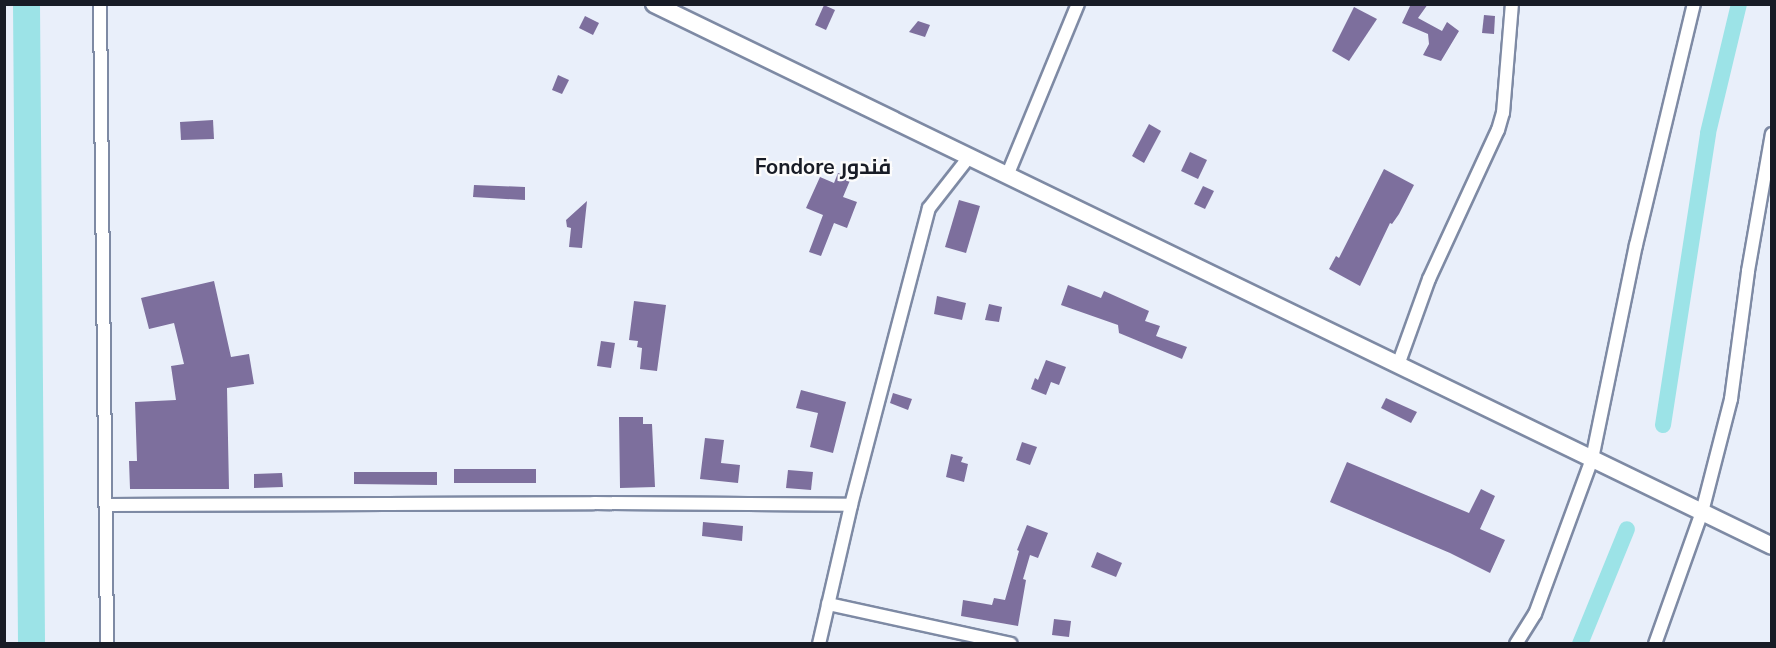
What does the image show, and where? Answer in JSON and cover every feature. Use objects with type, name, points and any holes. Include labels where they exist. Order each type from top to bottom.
[{"type":"main road","points":[[662,6],[1007,176],[1772,546]]},
{"type":"street","points":[[100,4],[108,644]]},
{"type":"street","points":[[1007,176],[1078,4]]},
{"type":"street","points":[[1398,365],[1429,279],[1498,130],[1504,102],[1512,4]]},
{"type":"street","points":[[1516,644],[1534,614],[1592,459],[1636,245],[1694,4]]},
{"type":"street","points":[[1655,644],[1702,512],[1731,399],[1748,271],[1772,134]]},
{"type":"street","points":[[819,644],[851,505],[929,208],[969,157]]},
{"type":"street","points":[[108,505],[594,503],[851,505]]},
{"type":"street","points":[[828,604],[1011,644]]},
{"type":"building","points":[[1411,4],[1428,4],[1418,18],[1442,31],[1447,22],[1459,31],[1441,61],[1423,55],[1429,44],[1428,34],[1402,23]]},
{"type":"building","points":[[824,5],[835,10],[826,30],[815,25]]},
{"type":"building","points":[[1354,7],[1377,19],[1349,61],[1332,51]]},
{"type":"building","points":[[1484,15],[1495,16],[1494,34],[1482,33]]},
{"type":"building","points":[[585,16],[599,23],[593,35],[579,28]]},
{"type":"building","points":[[918,21],[930,25],[925,37],[909,32]]},
{"type":"building","points":[[558,75],[569,80],[562,94],[552,90]]},
{"type":"building","points":[[213,120],[214,139],[181,140],[180,122]]},
{"type":"building","points":[[1149,124],[1161,131],[1144,163],[1132,156]]},
{"type":"building","points":[[1190,152],[1207,160],[1198,179],[1181,171]]},
{"type":"building","points":[[1384,169],[1414,185],[1399,214],[1392,224],[1390,223],[1360,286],[1329,269],[1336,256],[1339,258]]},
{"type":"building","points":[[838,173],[851,178],[843,197],[857,202],[847,228],[834,223],[821,256],[809,252],[823,215],[806,208],[820,177],[834,183]]},
{"type":"building","points":[[474,185],[525,187],[525,200],[473,197]]},
{"type":"building","points":[[1203,186],[1214,191],[1205,209],[1194,204]]},
{"type":"building","points":[[959,200],[980,206],[966,253],[945,247]]},
{"type":"building","points":[[587,201],[582,248],[569,247],[571,228],[567,227],[566,220]]},
{"type":"building","points":[[214,281],[231,357],[249,354],[254,384],[227,388],[229,489],[130,489],[129,461],[137,461],[135,402],[176,400],[171,366],[184,364],[174,323],[149,329],[141,298]]},
{"type":"building","points":[[1068,285],[1101,298],[1104,291],[1149,311],[1145,321],[1160,326],[1156,336],[1187,347],[1182,359],[1119,333],[1118,325],[1061,305]]},
{"type":"building","points":[[937,296],[966,303],[962,320],[934,314]]},
{"type":"building","points":[[634,301],[666,305],[657,371],[640,369],[642,348],[637,347],[638,341],[629,340]]},
{"type":"building","points":[[989,304],[1002,307],[999,322],[985,320]]},
{"type":"building","points":[[601,341],[615,343],[611,368],[597,366]]},
{"type":"building","points":[[1046,360],[1066,367],[1059,385],[1051,382],[1046,395],[1031,389],[1035,378],[1038,380]]},
{"type":"building","points":[[801,390],[846,402],[833,453],[810,447],[818,413],[796,408]]},
{"type":"building","points":[[893,393],[912,399],[908,410],[890,403]]},
{"type":"building","points":[[1386,398],[1417,412],[1411,423],[1381,408]]},
{"type":"building","points":[[619,417],[643,417],[643,424],[652,424],[655,487],[620,488]]},
{"type":"building","points":[[705,438],[724,440],[721,463],[740,465],[738,483],[700,479]]},
{"type":"building","points":[[1022,442],[1037,447],[1030,465],[1016,460]]},
{"type":"building","points":[[951,454],[963,457],[961,462],[968,464],[964,482],[946,477]]},
{"type":"building","points":[[1347,462],[1469,513],[1481,489],[1495,496],[1480,529],[1505,540],[1490,573],[1450,553],[1330,502]]},
{"type":"building","points":[[454,469],[536,469],[536,483],[454,483]]},
{"type":"building","points":[[788,470],[813,472],[811,490],[786,488]]},
{"type":"building","points":[[354,472],[437,472],[437,485],[354,484]]},
{"type":"building","points":[[282,473],[283,487],[254,488],[254,474]]},
{"type":"building","points":[[703,522],[743,526],[742,541],[702,536]]},
{"type":"building","points":[[1027,525],[1048,533],[1038,558],[1030,555],[1023,579],[1026,580],[1018,626],[961,616],[963,600],[992,605],[994,598],[1005,600],[1019,551],[1017,550]]},
{"type":"building","points":[[1097,552],[1122,563],[1116,577],[1091,567]]},
{"type":"building","points":[[1054,619],[1071,621],[1069,637],[1052,635]]},
{"type":"waterway","points":[[26,4],[31,644]]},
{"type":"waterway","points":[[1663,425],[1708,133],[1739,4]]},
{"type":"waterway","points":[[1580,644],[1627,529]]},
{"type":"district","name":"Fondore فندور","points":[[823,167]]}]
